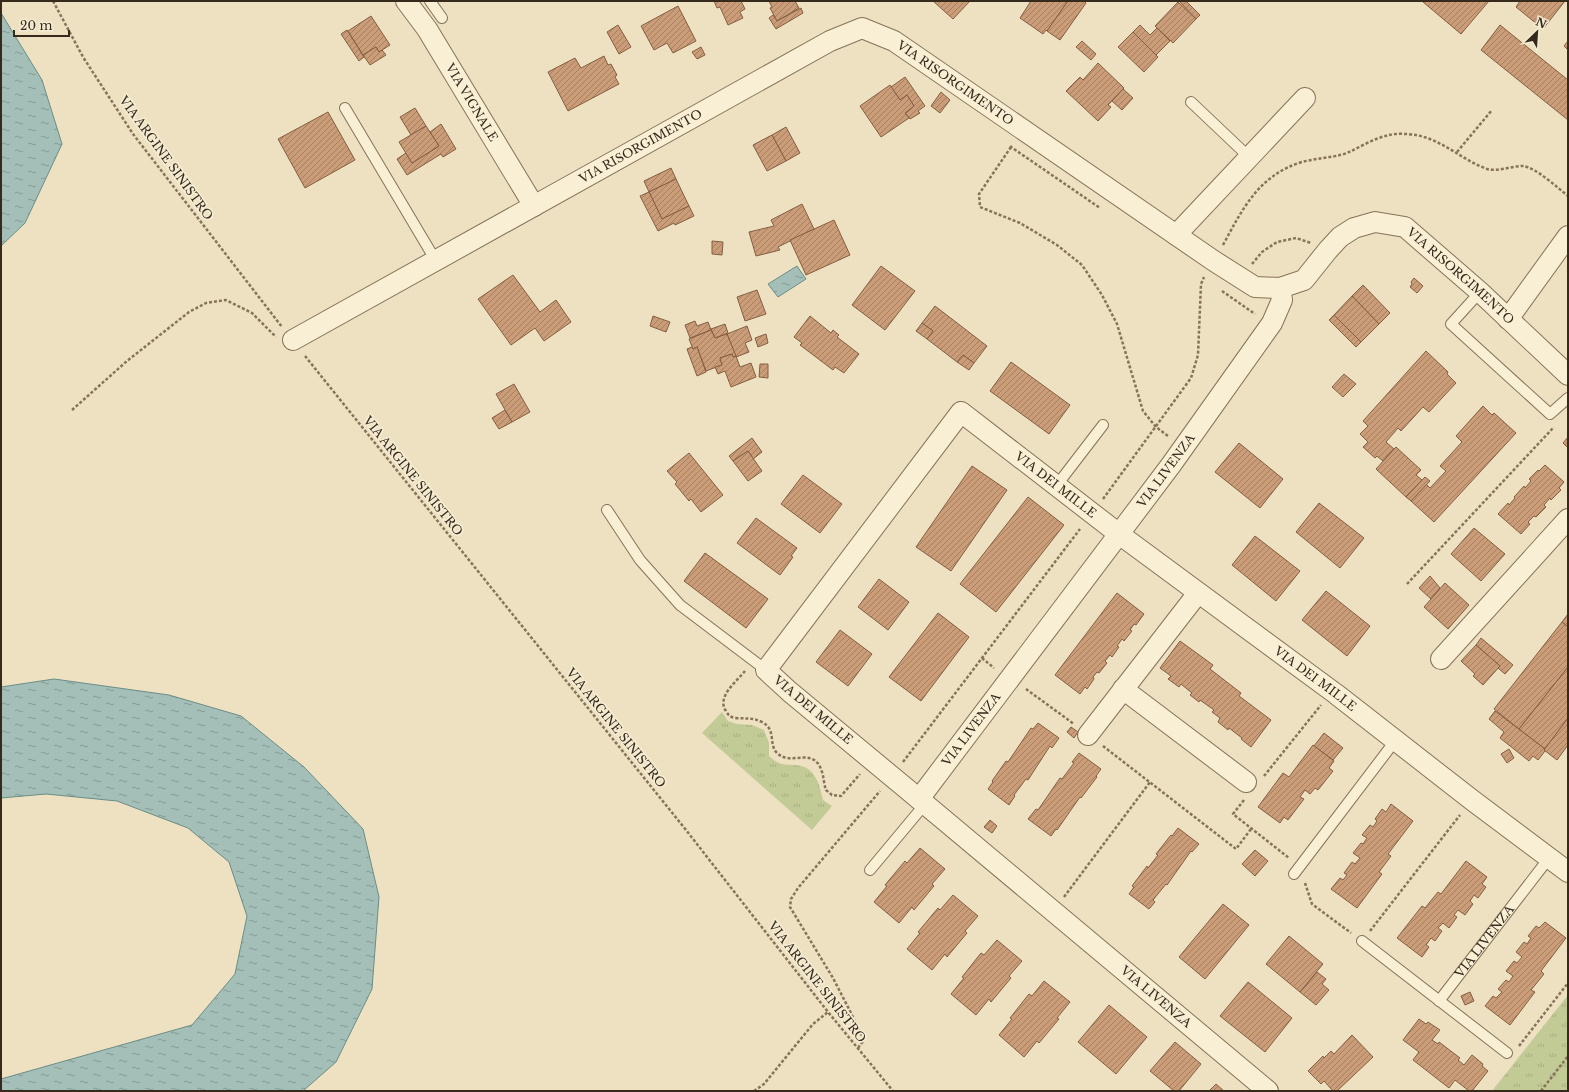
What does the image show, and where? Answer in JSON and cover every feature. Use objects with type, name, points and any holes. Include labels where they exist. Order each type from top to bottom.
[{"type":"street","name":"VIA VIGNALE","points":[[406,1],[427,29],[534,206]]},
{"type":"street","name":"VIA RISORGIMENTO","points":[[293,340],[830,41],[862,28],[894,41],[1214,261],[1256,287],[1280,288],[1304,280],[1340,237],[1354,228],[1375,222],[1405,227],[1480,292],[1568,375]]},
{"type":"street","points":[[1176,235],[1305,98]]},
{"type":"street","points":[[1508,319],[1568,236]]},
{"type":"street","name":"VIA LIVENZA","points":[[1268,1091],[922,802],[1009,679],[1171,465],[1272,323],[1282,300],[1280,288]]},
{"type":"street","name":"VIA DEI MILLE","points":[[922,802],[790,692],[760,665],[961,412],[1093,512],[1119,534],[1336,694],[1395,741],[1568,872]]},
{"type":"street","points":[[1441,659],[1568,519]]},
{"type":"street","points":[[1088,735],[1198,593]]},
{"type":"street","points":[[1123,689],[1252,785]]},
{"type":"lane","points":[[430,1],[442,18]]},
{"type":"lane","points":[[1191,102],[1249,157]]},
{"type":"lane","points":[[345,108],[436,261]]},
{"type":"lane","points":[[1480,292],[1451,324],[1550,414],[1568,398]]},
{"type":"lane","points":[[1057,485],[1103,425]]},
{"type":"lane","points":[[607,510],[640,560],[680,605],[760,665]]},
{"type":"lane","points":[[1297,870],[1395,741]]},
{"type":"lane","points":[[870,870],[922,802]]},
{"type":"lane","name":"VIA LIVENZA","points":[[1439,1000],[1549,858]]},
{"type":"lane","points":[[1362,941],[1507,1053]]},
{"type":"path","name":"VIA ARGINE SINISTRO","points":[[53,1],[83,57],[134,134],[261,300]]},
{"type":"path","points":[[1456,152],[1492,110]]},
{"type":"path","points":[[1024,130],[979,194],[980,207],[1020,223],[1057,244],[1082,265],[1102,295],[1116,324],[1143,411],[1156,427],[1173,440]]},
{"type":"path","points":[[858,1048],[864,1040],[850,1011],[790,907],[791,899],[798,888],[892,776],[1093,512],[1191,378],[1198,356],[1201,284],[1203,278],[1242,211],[1263,183],[1285,170],[1303,162],[1325,159],[1344,154],[1390,134],[1416,135],[1444,145],[1479,166],[1492,170],[1525,166],[1544,177],[1568,196]]},
{"type":"path","points":[[1011,147],[1106,212]]},
{"type":"path","points":[[1242,279],[1262,252],[1277,242],[1296,238],[1328,250]]},
{"type":"path","points":[[1203,278],[1209,282]]},
{"type":"path","points":[[1222,291],[1259,316]]},
{"type":"path","points":[[72,410],[133,356],[189,312],[206,303],[226,300],[252,313],[280,341],[293,340]]},
{"type":"path","name":"VIA ARGINE SINISTRO","points":[[323,378],[681,824],[828,1012],[893,1091]]},
{"type":"path","points":[[1407,584],[1557,424]]},
{"type":"path","points":[[982,658],[1009,679],[1019,683],[1236,849],[1251,829]]},
{"type":"path","points":[[760,665],[726,694],[723,700],[724,709],[730,717],[750,718],[762,722],[772,732],[774,748],[780,756],[788,759],[806,757],[814,760],[822,772],[826,790],[832,795],[841,796],[872,760]]},
{"type":"path","points":[[1336,694],[1326,708],[1321,705],[1252,785],[1233,814],[1297,870],[1312,904],[1362,941],[1472,800]]},
{"type":"path","points":[[1053,912],[1150,782]]},
{"type":"path","points":[[1507,1053],[1512,1056],[1568,984]]},
{"type":"path","points":[[754,1091],[764,1084],[813,1024],[828,1012]]},
{"type":"path","points":[[1541,1091],[1568,1056]]},
{"type":"green space","points":[[722,712],[728,721],[737,724],[752,725],[764,730],[769,743],[769,756],[773,760],[781,764],[801,766],[806,768],[814,775],[819,784],[823,800],[832,806],[812,830],[702,733]]},
{"type":"green space","points":[[1568,995],[1568,1091],[1492,1091]]},
{"type":"water","points":[[1,13],[42,80],[62,144],[25,223],[1,246]]},
{"type":"water","points":[[797,266],[806,279],[778,297],[768,284]]},
{"type":"water","points":[[54,679],[169,695],[241,716],[304,767],[363,829],[379,897],[372,989],[336,1062],[303,1091],[1,1091],[1,1079],[192,1025],[235,974],[247,916],[229,862],[188,828],[117,801],[46,794],[1,798],[1,687]]},
{"type":"building","points":[[714,1],[741,1],[745,9],[740,12],[743,18],[728,25],[720,7],[717,8]]},
{"type":"building","points":[[769,1],[795,1],[799,8],[777,21],[770,8],[772,7]]},
{"type":"building","points":[[933,1],[970,1],[953,19]]},
{"type":"building","points":[[1031,1],[1068,1],[1047,31],[1046,30],[1043,34],[1020,18]]},
{"type":"building","points":[[1068,1],[1084,1],[1086,3],[1060,40],[1047,31]]},
{"type":"building","points":[[1179,1],[1186,1],[1200,15],[1196,19]]},
{"type":"building","points":[[1489,1],[1461,34],[1423,2]]},
{"type":"building","points":[[1520,1],[1565,1],[1543,29],[1516,7]]},
{"type":"building","points":[[1178,2],[1196,19],[1173,43],[1155,26]]},
{"type":"building","points":[[678,6],[696,41],[673,53],[667,43],[654,50],[641,26]]},
{"type":"building","points":[[801,8],[803,13],[776,29],[769,18],[773,15],[777,21]]},
{"type":"building","points":[[371,16],[390,45],[379,52],[376,47],[363,55],[348,31]]},
{"type":"building","points":[[618,25],[631,47],[619,54],[607,32]]},
{"type":"building","points":[[1140,25],[1150,35],[1157,28],[1170,41],[1156,55],[1133,32]]},
{"type":"building","points":[[1500,25],[1568,80],[1568,120],[1481,50]]},
{"type":"building","points":[[347,30],[364,57],[359,61],[341,34]]},
{"type":"building","points":[[1133,32],[1158,57],[1144,72],[1118,47]]},
{"type":"building","points":[[1082,41],[1096,54],[1091,60],[1076,47]]},
{"type":"building","points":[[1568,41],[1568,50],[1564,46]]},
{"type":"building","points":[[376,47],[379,52],[382,50],[386,55],[370,65],[363,55]]},
{"type":"building","points":[[701,47],[705,55],[697,59],[692,52]]},
{"type":"building","points":[[604,56],[608,65],[611,64],[617,75],[615,77],[619,84],[568,111],[548,72],[575,58],[581,68]]},
{"type":"building","points":[[1098,63],[1124,88],[1108,105],[1111,107],[1098,121],[1066,91],[1080,77],[1083,80]]},
{"type":"building","points":[[905,77],[925,106],[918,111],[920,113],[910,119],[905,113],[914,106],[907,95],[900,100],[891,87]]},
{"type":"building","points":[[890,85],[900,100],[907,95],[914,106],[905,113],[909,118],[881,137],[860,106]]},
{"type":"building","points":[[1123,89],[1133,98],[1122,110],[1112,101]]},
{"type":"building","points":[[941,92],[950,100],[940,113],[931,106]]},
{"type":"building","points":[[415,108],[426,126],[411,135],[400,117]]},
{"type":"building","points":[[328,112],[355,160],[305,188],[278,139]]},
{"type":"building","points":[[441,124],[456,149],[443,157],[441,154],[407,175],[397,159],[406,153],[412,163],[439,146],[430,132]]},
{"type":"building","points":[[426,126],[439,146],[412,163],[399,142]]},
{"type":"building","points":[[786,127],[800,153],[786,161],[772,135]]},
{"type":"building","points":[[772,135],[786,161],[767,171],[753,145]]},
{"type":"building","points":[[671,168],[676,179],[649,192],[644,181]]},
{"type":"building","points":[[676,179],[689,206],[662,219],[649,192]]},
{"type":"building","points":[[649,192],[662,219],[689,206],[694,216],[675,225],[674,223],[658,231],[640,196]]},
{"type":"building","points":[[802,204],[814,229],[778,247],[780,250],[756,256],[749,232],[774,226],[771,220]]},
{"type":"building","points":[[834,220],[850,255],[806,275],[790,240]]},
{"type":"building","points":[[712,241],[723,242],[722,255],[712,254]]},
{"type":"building","points":[[881,266],[915,291],[885,330],[852,305]]},
{"type":"building","points":[[513,275],[540,312],[556,300],[571,322],[544,341],[535,328],[511,345],[478,299]]},
{"type":"building","points":[[1414,278],[1423,286],[1417,293],[1410,287]]},
{"type":"building","points":[[1363,285],[1390,313],[1379,324],[1352,296]]},
{"type":"building","points":[[757,290],[766,314],[745,321],[737,297]]},
{"type":"building","points":[[1352,296],[1379,324],[1361,342],[1334,315]]},
{"type":"building","points":[[935,306],[987,346],[974,363],[963,355],[957,362],[927,339],[933,331],[922,323]]},
{"type":"building","points":[[1334,315],[1361,342],[1356,347],[1329,320]]},
{"type":"building","points":[[653,316],[670,322],[666,332],[650,326]]},
{"type":"building","points":[[810,316],[831,333],[833,330],[839,335],[837,337],[859,354],[844,373],[835,367],[833,370],[800,345],[802,343],[794,337]]},
{"type":"building","points":[[695,321],[697,326],[708,322],[711,330],[690,338],[685,325]]},
{"type":"building","points":[[922,323],[933,331],[927,339],[916,331]]},
{"type":"building","points":[[725,324],[728,333],[715,338],[711,329]]},
{"type":"building","points":[[747,326],[752,340],[745,343],[749,352],[736,357],[727,334]]},
{"type":"building","points":[[711,330],[715,338],[727,334],[736,356],[733,357],[732,354],[720,358],[722,365],[706,371],[697,347],[693,349],[689,339]]},
{"type":"building","points":[[766,334],[768,343],[758,347],[755,338]]},
{"type":"building","points":[[692,347],[693,349],[697,347],[706,372],[697,376],[687,349]]},
{"type":"building","points":[[1426,351],[1448,372],[1447,374],[1456,383],[1429,412],[1423,407],[1401,431],[1398,428],[1386,442],[1394,449],[1383,461],[1377,456],[1375,458],[1363,447],[1368,442],[1360,434],[1368,426],[1363,421]]},
{"type":"building","points":[[732,354],[733,357],[736,356],[740,367],[751,363],[756,377],[731,387],[725,371],[718,374],[715,367],[722,365],[720,358]]},
{"type":"building","points":[[963,355],[974,363],[969,370],[957,362]]},
{"type":"building","points":[[1011,362],[1070,405],[1049,434],[990,391]]},
{"type":"building","points":[[760,364],[768,364],[768,378],[759,377]]},
{"type":"building","points":[[1344,374],[1356,384],[1343,397],[1332,387]]},
{"type":"building","points":[[514,384],[530,412],[512,422],[496,394]]},
{"type":"building","points":[[1483,406],[1492,415],[1494,413],[1516,433],[1434,522],[1411,501],[1426,484],[1430,488],[1446,471],[1440,466],[1462,442],[1456,436]]},
{"type":"building","points":[[505,410],[512,422],[499,429],[492,418]]},
{"type":"building","points":[[1568,437],[1568,448],[1563,443]]},
{"type":"building","points":[[752,438],[762,452],[753,459],[748,451],[733,461],[729,456]]},
{"type":"building","points":[[1239,443],[1283,479],[1260,508],[1215,472]]},
{"type":"building","points":[[1396,447],[1421,470],[1416,475],[1422,480],[1406,497],[1376,469]]},
{"type":"building","points":[[748,451],[762,471],[748,481],[733,461]]},
{"type":"building","points":[[689,453],[723,495],[701,512],[691,499],[689,501],[675,484],[677,482],[667,471]]},
{"type":"building","points":[[1545,465],[1564,482],[1559,488],[1561,490],[1551,500],[1550,498],[1544,505],[1546,507],[1536,517],[1534,516],[1528,522],[1530,524],[1521,534],[1498,514],[1508,503],[1509,505],[1524,486],[1525,488],[1531,481],[1529,479]]},
{"type":"building","points":[[972,466],[1007,490],[951,571],[916,547]]},
{"type":"building","points":[[803,475],[842,504],[820,533],[781,504]]},
{"type":"building","points":[[1425,477],[1430,481],[1411,501],[1406,497]]},
{"type":"building","points":[[1028,497],[1064,525],[996,612],[960,584]]},
{"type":"building","points":[[1319,503],[1364,538],[1340,568],[1296,532]]},
{"type":"building","points":[[756,518],[797,548],[791,556],[793,557],[780,575],[737,543]]},
{"type":"building","points":[[1474,528],[1505,554],[1481,581],[1451,554]]},
{"type":"building","points":[[1255,536],[1300,571],[1276,601],[1232,565]]},
{"type":"building","points":[[705,553],[768,599],[746,628],[684,581]]},
{"type":"building","points":[[1430,576],[1440,588],[1431,599],[1419,588]]},
{"type":"building","points":[[879,579],[909,602],[888,630],[858,607]]},
{"type":"building","points":[[1445,583],[1469,605],[1448,629],[1424,607]]},
{"type":"building","points":[[1326,591],[1370,626],[1347,656],[1302,620]]},
{"type":"building","points":[[1117,593],[1144,614],[1136,625],[1134,624],[1130,630],[1132,631],[1124,641],[1122,639],[1117,646],[1119,647],[1112,657],[1110,655],[1105,661],[1107,663],[1099,673],[1097,672],[1093,677],[1094,679],[1087,689],[1085,687],[1080,694],[1055,675]]},
{"type":"building","points":[[938,613],[969,637],[921,701],[889,677]]},
{"type":"building","points":[[1568,614],[1568,627],[1562,622]]},
{"type":"building","points":[[1562,622],[1568,627],[1568,667],[1519,729],[1494,709]]},
{"type":"building","points":[[840,630],[872,654],[848,686],[816,662]]},
{"type":"building","points":[[1481,638],[1513,665],[1505,674],[1498,668],[1500,666],[1476,645]]},
{"type":"building","points":[[1180,641],[1213,665],[1210,669],[1241,693],[1239,696],[1271,720],[1251,747],[1229,728],[1228,730],[1218,722],[1220,718],[1212,712],[1214,710],[1190,695],[1192,693],[1181,684],[1179,687],[1168,679],[1171,676],[1160,668]]},
{"type":"building","points":[[1476,645],[1500,666],[1483,685],[1473,676],[1475,674],[1461,661]]},
{"type":"building","points":[[1568,667],[1568,718],[1545,749],[1519,729]]},
{"type":"building","points":[[1495,711],[1545,749],[1538,760],[1533,756],[1529,761],[1500,738],[1504,732],[1489,719]]},
{"type":"building","points":[[1568,718],[1568,745],[1557,760],[1544,750]]},
{"type":"building","points":[[1038,723],[1059,738],[1052,748],[1050,746],[1028,780],[1026,779],[1014,795],[1015,796],[1009,805],[988,789],[1006,761],[1008,762],[1031,728],[1033,729]]},
{"type":"building","points":[[1071,727],[1078,732],[1074,738],[1067,732]]},
{"type":"building","points":[[1324,733],[1343,748],[1333,760],[1314,746]]},
{"type":"building","points":[[1313,745],[1334,761],[1329,768],[1333,771],[1318,790],[1315,788],[1310,794],[1305,790],[1300,797],[1304,799],[1288,820],[1284,817],[1280,823],[1258,807],[1283,773],[1289,777]]},
{"type":"building","points":[[1509,749],[1514,758],[1507,763],[1501,754]]},
{"type":"building","points":[[1079,753],[1101,769],[1096,776],[1097,777],[1051,836],[1028,819],[1036,809],[1038,810],[1060,778],[1062,779],[1074,763],[1072,762]]},
{"type":"building","points":[[1391,804],[1413,821],[1388,854],[1391,856],[1379,872],[1382,874],[1357,908],[1331,889],[1340,878],[1343,880],[1347,875],[1344,873],[1352,862],[1355,864],[1360,858],[1353,853],[1367,838],[1362,835],[1370,825],[1373,827],[1377,821],[1375,819],[1382,809],[1386,812]]},
{"type":"building","points":[[990,820],[997,826],[992,833],[984,827]]},
{"type":"building","points":[[1178,828],[1199,844],[1192,852],[1191,851],[1167,885],[1166,884],[1153,900],[1155,902],[1149,909],[1129,894],[1134,887],[1132,886],[1147,866],[1148,868],[1158,855],[1156,854]]},
{"type":"building","points":[[920,848],[945,869],[932,884],[934,886],[914,910],[912,907],[899,923],[874,902],[887,886],[885,885],[905,861],[907,863]]},
{"type":"building","points":[[1255,850],[1268,861],[1255,876],[1242,864]]},
{"type":"building","points":[[1466,861],[1487,877],[1482,884],[1486,887],[1478,898],[1474,895],[1470,901],[1473,904],[1465,915],[1458,910],[1454,915],[1457,917],[1449,928],[1443,923],[1438,928],[1442,931],[1435,941],[1431,938],[1426,945],[1429,947],[1422,957],[1397,938],[1422,906],[1425,908],[1438,892],[1441,894]]},
{"type":"building","points":[[953,895],[978,916],[965,931],[967,933],[947,957],[945,954],[932,970],[907,949],[920,933],[918,932],[938,908],[940,910]]},
{"type":"building","points":[[1223,904],[1249,925],[1205,979],[1179,957]]},
{"type":"building","points":[[1545,922],[1566,938],[1541,971],[1544,974],[1531,990],[1535,992],[1510,1025],[1485,1006],[1493,996],[1496,998],[1502,992],[1498,989],[1506,980],[1509,982],[1513,976],[1506,971],[1514,961],[1517,963],[1522,957],[1516,952],[1524,942],[1527,944],[1531,938],[1528,936],[1536,926],[1539,928]]},
{"type":"building","points":[[1289,936],[1323,964],[1300,992],[1266,964]]},
{"type":"building","points":[[997,940],[1022,961],[1009,976],[1011,978],[991,1002],[989,999],[976,1015],[951,994],[981,953],[984,955]]},
{"type":"building","points":[[1317,972],[1326,979],[1322,984],[1329,990],[1316,1005],[1300,992]]},
{"type":"building","points":[[1044,981],[1070,1002],[1057,1018],[1059,1019],[1039,1043],[1037,1041],[1024,1057],[999,1035],[1029,994],[1032,996]]},
{"type":"building","points":[[1248,982],[1292,1018],[1265,1052],[1220,1016]]},
{"type":"building","points":[[1470,992],[1474,1001],[1465,1005],[1461,996]]},
{"type":"building","points":[[1109,1005],[1147,1037],[1116,1074],[1078,1042]]},
{"type":"building","points":[[1419,1019],[1426,1024],[1428,1022],[1440,1030],[1432,1040],[1438,1044],[1439,1042],[1460,1058],[1458,1060],[1464,1065],[1472,1055],[1483,1064],[1482,1066],[1488,1071],[1472,1091],[1469,1091],[1455,1080],[1449,1088],[1413,1060],[1419,1052],[1403,1040]]},
{"type":"building","points":[[1352,1035],[1373,1057],[1337,1091],[1333,1091],[1324,1081],[1321,1084],[1308,1071],[1323,1056],[1324,1058],[1331,1051],[1334,1054]]},
{"type":"building","points":[[1175,1042],[1201,1064],[1179,1091],[1174,1091],[1150,1071]]},
{"type":"building","points":[[1216,1084],[1224,1091],[1209,1091]]}]
